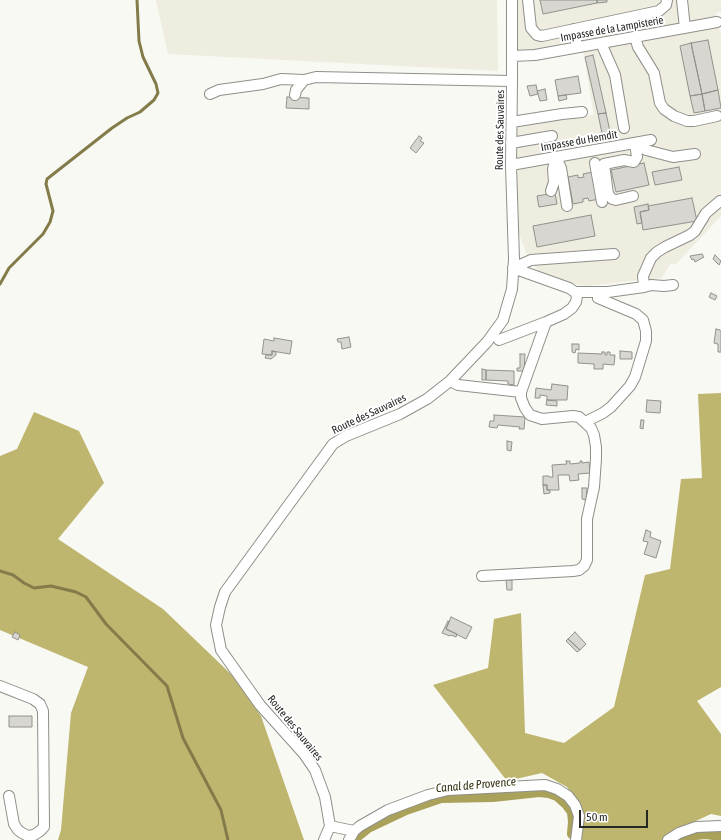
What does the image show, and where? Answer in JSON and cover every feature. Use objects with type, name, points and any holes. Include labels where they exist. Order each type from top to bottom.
[{"type":"street","name":"Route des Sauvaires","points":[[330,826],[325,797],[315,770],[304,754],[260,705],[221,650],[216,625],[225,592],[333,444],[346,436],[400,414],[427,399],[450,381],[487,342],[503,320],[512,289],[513,268],[511,165],[512,0]]},
{"type":"street","points":[[528,0],[531,28],[537,35],[542,36],[659,10],[663,8],[667,0]]},
{"type":"street","points":[[682,0],[685,28]]},
{"type":"street","name":"Impasse de la Lampisterie","points":[[512,56],[535,55],[717,22]]},
{"type":"street","points":[[574,29],[577,47]]},
{"type":"street","points":[[635,37],[638,47],[654,73],[660,103],[664,110],[674,116],[688,121],[717,116]]},
{"type":"street","points":[[601,43],[615,75],[624,128]]},
{"type":"street","points":[[210,94],[219,90],[263,84],[281,79],[304,80],[316,77],[512,81]]},
{"type":"street","points":[[295,95],[296,90],[304,80]]},
{"type":"street","points":[[512,122],[582,112]]},
{"type":"street","points":[[511,143],[552,136]]},
{"type":"street","name":"Impasse du Hemdit","points":[[511,165],[651,140]]},
{"type":"street","points":[[636,143],[646,150],[673,157],[695,154]]},
{"type":"street","points":[[595,163],[624,160],[634,162],[637,156],[636,143]]},
{"type":"street","points":[[551,191],[554,182],[553,169],[556,157]]},
{"type":"street","points":[[556,157],[561,168],[567,206]]},
{"type":"street","points":[[595,163],[608,194],[612,199],[616,200],[633,196]]},
{"type":"street","points":[[595,163],[602,202]]},
{"type":"street","points":[[644,287],[643,276],[651,258],[665,247],[695,231],[706,213],[720,201]]},
{"type":"street","points":[[513,268],[531,260],[614,254]]},
{"type":"street","points":[[513,268],[569,288],[575,292],[599,292],[651,285],[673,285]]},
{"type":"street","points":[[499,340],[564,314],[572,308],[577,296],[575,292]]},
{"type":"street","points":[[585,422],[610,407],[630,386],[635,377],[646,341],[646,331],[643,320],[636,314],[598,298],[599,292]]},
{"type":"street","points":[[482,576],[573,571],[579,570],[584,566],[586,560],[587,519],[594,486],[596,447],[594,435],[591,428],[579,417],[573,416],[542,419],[530,415],[521,398],[521,392],[546,322]]},
{"type":"street","points":[[450,381],[458,385],[521,392]]},
{"type":"street","points":[[0,686],[40,704],[43,711],[44,827],[34,835],[28,836],[18,830],[14,824],[9,796]]},
{"type":"street","points":[[324,840],[330,826],[352,835],[388,810],[428,795],[448,790],[545,785],[557,789],[568,796],[575,805],[579,816],[576,840]]},
{"type":"street","points":[[668,840],[679,833],[696,827],[721,826]]},
{"type":"shaded area","points":[[156,0],[497,0],[498,71],[168,54]]},
{"type":"shaded area","points":[[518,0],[721,0],[721,12],[716,13],[721,35],[721,216],[676,264],[670,264],[662,278],[585,286],[547,278],[530,263],[516,226],[517,126],[560,117],[594,115],[581,40],[517,53]]},
{"type":"shaded area","points":[[721,393],[721,687],[697,701],[721,734],[721,816],[711,814],[676,830],[663,840],[580,840],[583,812],[567,787],[542,773],[507,781],[433,685],[488,668],[494,619],[521,613],[525,733],[564,743],[614,707],[645,575],[670,569],[681,479],[702,478],[698,394]]},
{"type":"shaded area","points":[[34,412],[79,431],[104,483],[58,539],[163,609],[233,676],[261,716],[304,840],[58,840],[61,830],[71,713],[88,667],[0,630],[0,456],[17,449]]},
{"type":"building","points":[[540,0],[597,0],[597,3],[543,14]]},
{"type":"building","points":[[597,0],[607,0],[607,2],[597,3]]},
{"type":"building","points":[[708,40],[718,90],[702,94],[691,43]]},
{"type":"building","points":[[691,43],[702,94],[690,96],[680,46]]},
{"type":"building","points":[[593,55],[606,113],[598,114],[585,57]]},
{"type":"building","points":[[578,76],[581,93],[558,96],[555,80]]},
{"type":"building","points":[[536,85],[538,94],[530,96],[527,86]]},
{"type":"building","points":[[545,89],[547,100],[540,101],[537,91]]},
{"type":"building","points":[[718,90],[721,108],[705,111],[702,94]]},
{"type":"building","points":[[702,94],[705,111],[694,113],[690,96]]},
{"type":"building","points":[[566,95],[567,99],[559,101],[558,96]]},
{"type":"building","points":[[287,97],[309,98],[309,109],[286,108]]},
{"type":"building","points":[[606,113],[611,136],[603,138],[598,114]]},
{"type":"building","points":[[419,136],[422,138],[420,141],[424,143],[416,153],[410,148]]},
{"type":"building","points":[[644,163],[649,185],[616,192],[611,170]]},
{"type":"building","points":[[679,167],[682,180],[655,185],[652,172]]},
{"type":"building","points":[[593,172],[599,199],[589,201],[588,198],[583,199],[583,202],[573,204],[568,177],[578,175],[578,178],[584,177],[583,174]]},
{"type":"building","points":[[555,193],[557,204],[539,207],[537,196]]},
{"type":"building","points":[[692,198],[697,221],[643,230],[640,212],[649,210],[648,206]]},
{"type":"building","points":[[648,204],[649,210],[640,212],[642,223],[637,224],[634,207]]},
{"type":"building","points":[[591,215],[595,236],[537,247],[533,226]]},
{"type":"building","points":[[702,254],[704,257],[695,262],[690,256]]},
{"type":"building","points":[[715,255],[721,261],[719,265],[713,259]]},
{"type":"building","points":[[711,293],[717,296],[715,300],[709,297]]},
{"type":"building","points":[[716,329],[720,330],[721,332],[721,352],[718,352],[718,344],[714,343]]},
{"type":"building","points":[[349,337],[351,347],[342,349],[341,342],[338,342],[337,339]]},
{"type":"building","points":[[274,338],[292,341],[290,354],[272,351],[272,355],[262,354],[264,339],[274,341]]},
{"type":"building","points":[[572,344],[579,344],[579,350],[576,349],[575,353],[572,352]]},
{"type":"building","points":[[272,351],[276,352],[276,355],[271,359],[265,358],[266,355],[272,355]]},
{"type":"building","points":[[620,351],[632,352],[632,359],[620,359]]},
{"type":"building","points":[[602,352],[605,352],[605,355],[607,355],[607,352],[610,352],[610,355],[615,355],[614,365],[603,364],[603,369],[594,369],[594,364],[578,363],[578,353],[602,354]]},
{"type":"building","points":[[520,354],[525,354],[524,371],[517,371],[517,368],[520,368]]},
{"type":"building","points":[[482,369],[486,370],[486,380],[482,380]]},
{"type":"building","points":[[486,370],[514,371],[514,385],[508,384],[508,381],[486,380]]},
{"type":"building","points":[[552,384],[568,386],[567,400],[547,400],[547,396],[540,395],[540,398],[535,398],[536,388],[551,390]]},
{"type":"building","points":[[547,400],[557,401],[557,406],[546,405]]},
{"type":"building","points":[[647,400],[661,401],[660,413],[646,412]]},
{"type":"building","points":[[494,415],[525,417],[524,429],[519,429],[520,427],[498,425],[497,428],[489,427],[490,421],[494,421]]},
{"type":"building","points":[[641,420],[644,420],[643,429],[640,428]]},
{"type":"building","points":[[507,441],[512,442],[511,451],[507,450]]},
{"type":"building","points":[[566,461],[570,461],[570,464],[580,463],[580,461],[582,461],[582,463],[589,462],[590,473],[578,474],[579,480],[570,481],[569,475],[558,475],[559,490],[547,490],[547,485],[543,485],[543,476],[553,477],[552,465],[567,464]]},
{"type":"building","points":[[543,485],[547,485],[547,490],[550,490],[550,493],[544,494]]},
{"type":"building","points":[[582,488],[587,488],[586,500],[582,499]]},
{"type":"building","points":[[646,530],[651,532],[650,537],[661,541],[656,558],[644,554],[648,542],[643,541]]},
{"type":"building","points":[[506,580],[512,580],[512,590],[507,590]]},
{"type":"building","points":[[451,617],[472,627],[466,639],[446,629]]},
{"type":"building","points":[[448,621],[449,622],[446,629],[457,634],[456,637],[442,633]]},
{"type":"building","points":[[15,632],[20,635],[18,640],[12,637]]},
{"type":"building","points":[[575,632],[586,644],[580,650],[568,639]]},
{"type":"building","points":[[568,639],[580,650],[577,652],[566,641]]},
{"type":"building","points":[[9,716],[32,716],[32,727],[9,727]]},
{"type":"waterway","points":[[0,284],[9,268],[43,234],[50,222],[53,211],[46,184],[47,179],[112,128],[127,118],[140,112],[154,100],[158,93],[156,84],[143,57],[139,41],[137,0]]},
{"type":"waterway","points":[[0,571],[13,575],[34,588],[51,586],[76,592],[86,597],[106,624],[167,686],[183,738],[221,810],[228,840]]},
{"type":"waterway","name":"Canal de Provence","points":[[356,840],[358,836],[368,828],[406,810],[441,798],[493,797],[539,792],[557,796],[566,804],[572,812],[572,834]]},
{"type":"waterway","name":"Canal de Provence","points":[[682,840],[696,835],[705,834],[721,836]]}]
